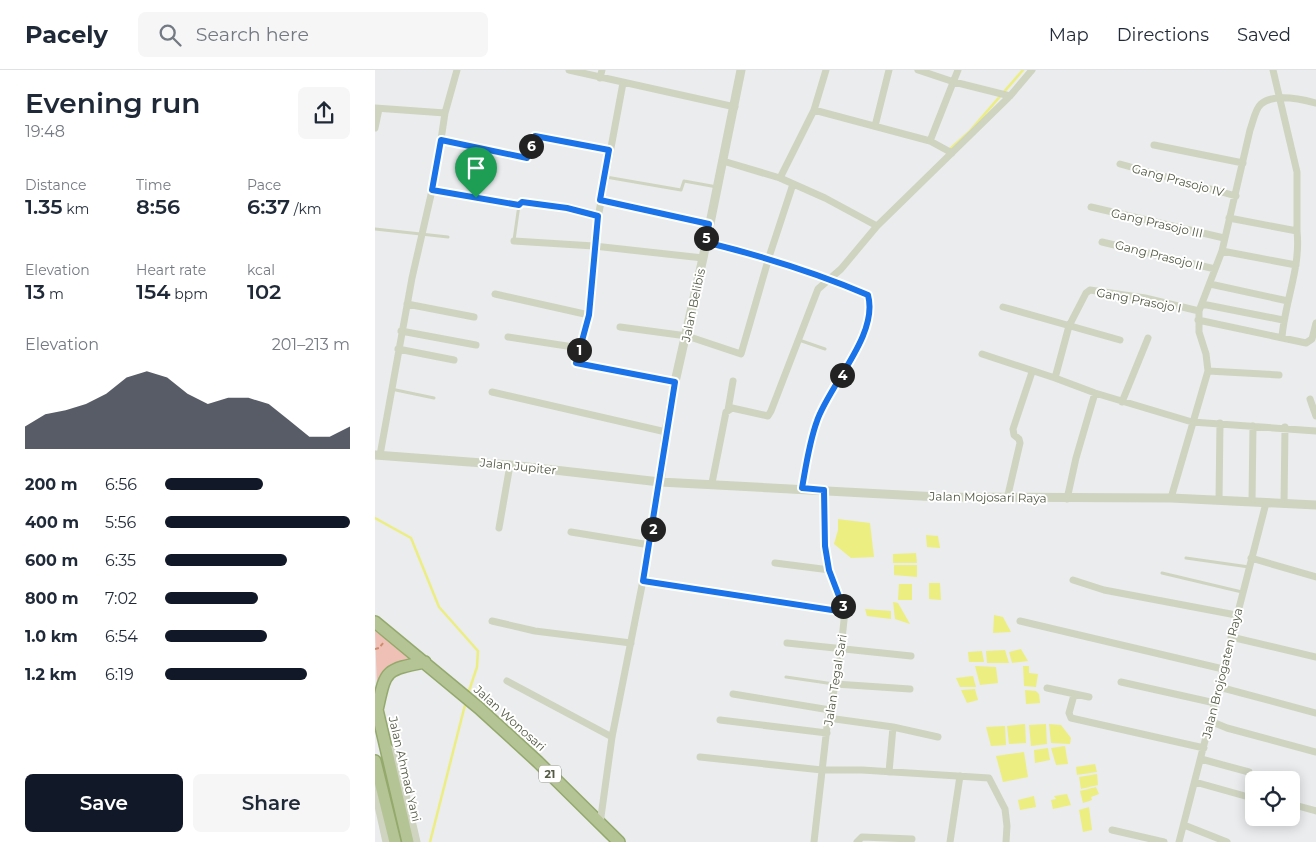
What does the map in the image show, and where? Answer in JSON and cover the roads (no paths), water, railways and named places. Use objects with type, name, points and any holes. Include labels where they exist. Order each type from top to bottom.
[{"type":"highway","name":"Jalan Wonosari","points":[[375,622],[479,708],[538,762],[619,842]]},
{"type":"highway","points":[[376,706],[383,682],[388,673],[397,667],[425,662]]},
{"type":"highway","name":"Jalan Ahmad Yani","points":[[376,706],[408,842]]},
{"type":"highway","points":[[375,761],[395,842]]},
{"type":"street","points":[[377,455],[421,234],[432,190],[445,113],[457,70]]},
{"type":"street","points":[[569,70],[735,107]]},
{"type":"street","points":[[600,78],[602,70]]},
{"type":"street","name":"Jalan Belibis","points":[[660,482],[675,382],[687,336],[741,70]]},
{"type":"street","points":[[780,178],[814,110],[826,70]]},
{"type":"street","points":[[875,126],[889,70]]},
{"type":"street","points":[[919,70],[954,82],[1010,96]]},
{"type":"street","points":[[930,141],[958,70]]},
{"type":"street","points":[[728,410],[768,416],[799,340],[817,289],[841,269],[877,226],[1010,96],[1032,70]]},
{"type":"street","points":[[1273,70],[1278,98],[1297,172],[1297,231],[1299,249],[1283,320],[1282,337]]},
{"type":"street","points":[[623,83],[600,200],[594,246],[589,315],[576,363],[675,382]]},
{"type":"street","points":[[1171,498],[1199,407],[1207,371],[1197,320],[1221,251],[1257,110],[1261,104],[1278,98],[1316,103]]},
{"type":"street","points":[[375,128],[377,108],[445,113]]},
{"type":"street","points":[[814,110],[930,141],[952,154]]},
{"type":"street","points":[[441,140],[527,158],[535,136],[609,150]]},
{"type":"street","points":[[1154,146],[1243,163]]},
{"type":"street","points":[[723,161],[780,178],[877,226]]},
{"type":"street","name":"Gang Prasojo IV","points":[[1120,164],[1236,196]]},
{"type":"street","points":[[620,327],[687,336],[741,354],[769,257],[793,184]]},
{"type":"street","points":[[600,200],[709,224]]},
{"type":"street","name":"Gang Prasojo III","points":[[1091,208],[1224,238]]},
{"type":"street","points":[[1229,218],[1297,231]]},
{"type":"street","points":[[514,241],[594,246],[703,258]]},
{"type":"street","points":[[705,242],[769,257],[828,278],[868,295],[870,303],[863,333],[849,364],[827,397],[817,420],[802,488]]},
{"type":"street","name":"Gang Prasojo II","points":[[1102,242],[1215,269]]},
{"type":"street","points":[[1221,251],[1296,265]]},
{"type":"street","points":[[1210,284],[1288,301]]},
{"type":"street","name":"Gang Prasojo I","points":[[1055,378],[1069,326],[1086,293],[1096,290],[1199,311]]},
{"type":"street","points":[[495,294],[589,315]]},
{"type":"street","points":[[407,304],[474,317]]},
{"type":"street","points":[[1202,304],[1283,320]]},
{"type":"street","points":[[1003,307],[1120,340]]},
{"type":"street","points":[[1197,320],[1309,342],[1312,339],[1316,323]]},
{"type":"street","points":[[401,331],[476,345]]},
{"type":"street","points":[[508,337],[580,348]]},
{"type":"street","points":[[1122,402],[1148,338]]},
{"type":"street","points":[[398,349],[454,360]]},
{"type":"street","points":[[982,354],[1122,402],[1193,422],[1285,427],[1316,431]]},
{"type":"street","points":[[1207,371],[1279,375]]},
{"type":"street","points":[[1007,499],[1020,443],[1019,439],[1014,435],[1013,429],[1032,372]]},
{"type":"street","points":[[711,483],[733,381]]},
{"type":"street","points":[[492,392],[666,432]]},
{"type":"street","points":[[1067,499],[1076,458],[1095,393]]},
{"type":"street","points":[[1310,399],[1316,415]]},
{"type":"street","points":[[1219,424],[1219,500]]},
{"type":"street","points":[[1252,502],[1253,426]]},
{"type":"street","points":[[1284,504],[1285,427]]},
{"type":"street","name":"Jalan Jupiter","points":[[377,455],[511,465],[660,482]]},
{"type":"street","points":[[499,528],[511,465]]},
{"type":"street","points":[[600,824],[611,737],[651,545],[660,482]]},
{"type":"street","name":"Jalan Mojosari Raya","points":[[660,482],[1007,499],[1171,498],[1316,505]]},
{"type":"street","name":"Jalan Tegal Sari","points":[[814,842],[828,718],[841,649],[845,612],[829,570],[825,546],[824,490]]},
{"type":"street","points":[[1316,498],[1316,505]]},
{"type":"street","name":"Jalan Brojogaten Raya","points":[[1179,842],[1266,503]]},
{"type":"street","points":[[571,532],[651,545]]},
{"type":"street","points":[[1251,558],[1316,577]]},
{"type":"street","points":[[775,563],[829,570]]},
{"type":"street","points":[[1073,580],[1104,590],[1236,615]]},
{"type":"street","points":[[643,581],[845,612]]},
{"type":"street","points":[[492,621],[535,631],[631,643]]},
{"type":"street","points":[[1020,621],[1223,669]]},
{"type":"street","points":[[1231,637],[1316,657]]},
{"type":"street","points":[[787,643],[911,656]]},
{"type":"street","points":[[507,680],[611,737]]},
{"type":"street","points":[[1121,682],[1215,703]]},
{"type":"street","points":[[835,684],[910,689]]},
{"type":"street","points":[[1219,687],[1316,713]]},
{"type":"street","points":[[1047,688],[1089,697]]},
{"type":"street","points":[[733,694],[830,710]]},
{"type":"street","points":[[1074,695],[1069,714],[1071,718],[1204,748]]},
{"type":"street","points":[[828,718],[893,727],[937,737]]},
{"type":"street","points":[[720,720],[827,733]]},
{"type":"street","points":[[1210,721],[1227,728],[1316,752]]},
{"type":"street","points":[[889,772],[893,727]]},
{"type":"street","points":[[385,746],[393,752],[397,760],[416,842]]},
{"type":"street","points":[[700,757],[822,770],[985,777],[992,780],[1007,816],[1006,842]]},
{"type":"street","points":[[1201,759],[1245,771]]},
{"type":"street","points":[[950,842],[960,776]]},
{"type":"street","points":[[1195,782],[1245,796]]},
{"type":"street","points":[[375,788],[387,842]]},
{"type":"street","points":[[1300,807],[1316,811]]},
{"type":"street","points":[[1184,825],[1227,842]]},
{"type":"street","points":[[1112,830],[1164,842]]},
{"type":"street","points":[[857,842],[862,837],[912,840]]},
{"type":"lane","points":[[604,176],[681,190],[684,181],[717,187]]},
{"type":"lane","points":[[432,190],[519,205],[522,202],[547,205],[598,216]]},
{"type":"lane","points":[[514,241],[519,205]]},
{"type":"lane","points":[[375,229],[448,237]]},
{"type":"lane","points":[[799,340],[825,349]]},
{"type":"lane","points":[[391,389],[434,398]]},
{"type":"lane","points":[[1186,558],[1249,567]]},
{"type":"lane","points":[[1162,573],[1242,592]]},
{"type":"lane","points":[[785,678],[835,684]]},
{"type":"waterway","points":[[949,150],[969,132],[1023,70]]},
{"type":"waterway","points":[[375,518],[411,538],[439,607],[478,651],[477,667],[468,694]]},
{"type":"waterway","points":[[430,842],[466,701]]}]
